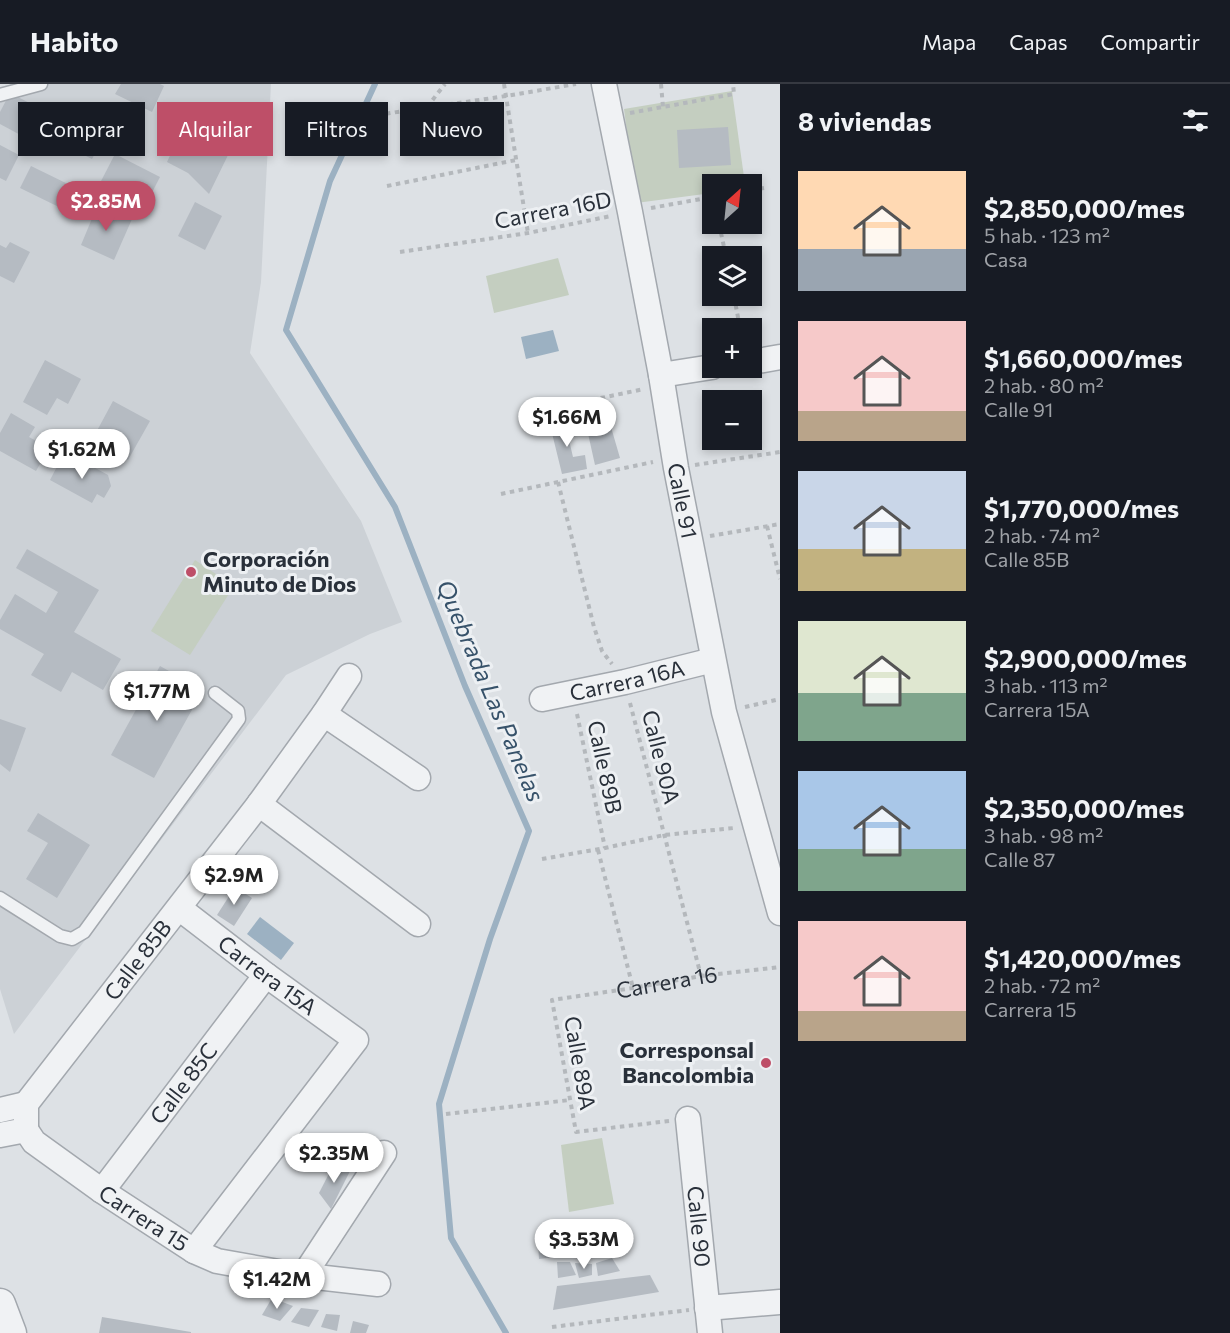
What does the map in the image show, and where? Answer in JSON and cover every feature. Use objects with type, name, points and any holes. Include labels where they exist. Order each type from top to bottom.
[{"type":"street","name":"Calle 91","points":[[604,84],[724,712],[780,914]]},
{"type":"street","points":[[762,360],[780,357]]},
{"type":"street","points":[[661,380],[702,370]]},
{"type":"street","name":"Carrera 16A","points":[[542,699],[625,682],[713,660]]},
{"type":"street","name":"Calle 85B","points":[[26,1104],[259,804],[349,676]]},
{"type":"street","points":[[324,714],[418,778]]},
{"type":"street","points":[[259,804],[418,924]]},
{"type":"street","name":"Carrera 15A","points":[[179,908],[356,1040],[194,1251]]},
{"type":"street","name":"Calle 85C","points":[[102,1191],[266,975]]},
{"type":"street","points":[[0,1110],[26,1104],[26,1130],[0,1135]]},
{"type":"street","name":"Calle 90","points":[[688,1119],[710,1333]]},
{"type":"street","name":"Carrera 15","points":[[26,1130],[34,1142],[102,1191],[194,1251],[218,1261],[378,1284]]},
{"type":"street","points":[[304,1275],[384,1153]]},
{"type":"street","points":[[707,1308],[780,1302]]},
{"type":"street","points":[[0,1304],[12,1333]]},
{"type":"lane","points":[[0,95],[42,84]]},
{"type":"lane","points":[[0,898],[60,936],[72,939],[84,932],[239,719],[238,711],[215,693]]},
{"type":"path","points":[[431,102],[445,84]]},
{"type":"path","points":[[504,84],[528,233]]},
{"type":"path","points":[[466,102],[576,84]]},
{"type":"path","points":[[661,84],[663,107]]},
{"type":"path","points":[[611,116],[734,94],[733,84]]},
{"type":"path","points":[[387,186],[516,160]]},
{"type":"path","name":"Carrera 16D","points":[[400,252],[528,233],[702,199]]},
{"type":"path","points":[[539,411],[661,380]]},
{"type":"path","points":[[501,494],[558,482],[675,463],[780,452]]},
{"type":"path","name":"Calle 90A","points":[[558,482],[602,651],[625,682],[701,976]]},
{"type":"path","points":[[690,539],[780,524]]},
{"type":"path","points":[[767,526],[780,579]]},
{"type":"path","name":"Calle 89B","points":[[572,693],[605,848]]},
{"type":"path","points":[[724,712],[780,699]]},
{"type":"path","points":[[542,859],[598,850],[664,835],[756,826]]},
{"type":"path","points":[[598,850],[633,988]]},
{"type":"path","name":"Carrera 16","points":[[552,1000],[701,976],[780,967]]},
{"type":"path","name":"Calle 89A","points":[[552,1000],[576,1132],[688,1119]]},
{"type":"path","points":[[446,1113],[570,1100]]},
{"type":"path","points":[[552,1327],[707,1308]]},
{"type":"shaded area","name":"Corporación Minuto de Dios","points":[[12,84],[271,84],[270,102],[157,102],[157,156],[267,156],[261,282],[250,353],[361,521],[402,622],[370,634],[286,675],[14,1034],[0,989],[0,87]]},
{"type":"green space","points":[[732,91],[744,174],[702,174],[702,194],[636,203],[624,109]]},
{"type":"green space","points":[[558,258],[569,295],[494,313],[486,276]]},
{"type":"green space","points":[[195,560],[234,586],[190,655],[151,631]]},
{"type":"green space","points":[[602,1138],[614,1204],[569,1212],[561,1145]]},
{"type":"water","points":[[553,330],[559,351],[526,359],[521,337]]},
{"type":"water","points":[[260,917],[294,943],[281,960],[247,934]]},
{"type":"building","points":[[121,84],[160,84],[164,86],[152,112],[145,109],[145,102],[131,102],[115,94]]},
{"type":"building","points":[[10,93],[28,102],[18,102],[18,134],[0,124],[0,112]]},
{"type":"building","points":[[728,127],[731,165],[679,168],[677,130]]},
{"type":"building","points":[[0,145],[18,156],[6,181],[0,178]]},
{"type":"building","points":[[114,156],[119,156],[160,177],[144,208],[99,185]]},
{"type":"building","points":[[170,156],[228,156],[209,194],[188,173],[167,162]]},
{"type":"building","points":[[31,166],[74,187],[63,209],[20,188]]},
{"type":"building","points":[[195,202],[222,216],[205,250],[178,236]]},
{"type":"building","points":[[98,204],[132,219],[114,260],[81,245]]},
{"type":"building","points":[[10,242],[30,252],[14,283],[0,276],[0,245],[6,248]]},
{"type":"building","points":[[45,360],[81,379],[68,404],[57,398],[47,415],[23,402]]},
{"type":"building","points":[[113,401],[150,421],[128,460],[92,440]]},
{"type":"building","points":[[604,403],[620,458],[595,465],[585,420],[582,422],[579,409]]},
{"type":"building","points":[[11,413],[35,427],[29,437],[49,448],[36,471],[0,451],[0,433]]},
{"type":"building","points":[[574,420],[577,434],[568,436],[573,457],[585,455],[587,469],[562,474],[550,425]]},
{"type":"building","points":[[62,457],[84,469],[88,464],[108,475],[111,486],[104,498],[97,494],[92,503],[50,480]]},
{"type":"building","points":[[27,549],[99,590],[74,632],[121,659],[103,690],[72,672],[61,692],[31,675],[44,654],[0,629],[0,620],[15,594],[46,613],[58,592],[16,568]]},
{"type":"building","points":[[160,666],[203,690],[154,778],[111,755]]},
{"type":"building","points":[[0,719],[26,728],[10,772],[0,764]]},
{"type":"building","points":[[38,813],[90,845],[57,898],[26,879],[48,843],[27,831]]},
{"type":"building","points":[[235,887],[252,898],[234,926],[217,915]]},
{"type":"building","points":[[335,1162],[351,1169],[331,1209],[319,1193]]},
{"type":"building","points":[[556,1227],[564,1256],[539,1259],[537,1228]]},
{"type":"building","points":[[567,1239],[581,1239],[586,1250],[570,1252]]},
{"type":"building","points":[[612,1258],[620,1271],[598,1276],[596,1263]]},
{"type":"building","points":[[557,1262],[570,1262],[576,1275],[558,1278]]},
{"type":"building","points":[[575,1263],[592,1264],[592,1275],[579,1278]]},
{"type":"building","points":[[650,1275],[659,1292],[553,1310],[557,1286]]},
{"type":"building","points":[[272,1298],[293,1306],[280,1321],[262,1315]]},
{"type":"building","points":[[301,1308],[319,1310],[309,1327],[291,1322]]},
{"type":"building","points":[[326,1314],[340,1315],[337,1331],[321,1327]]},
{"type":"building","points":[[102,1317],[191,1332],[191,1333],[99,1333]]},
{"type":"building","points":[[353,1321],[369,1325],[366,1333],[350,1333]]},
{"type":"waterway","name":"Quebrada Las Panelas","points":[[375,84],[330,181],[286,330],[395,507],[465,686],[529,831],[490,939],[439,1104],[451,1238],[506,1333]]},
{"type":"place","name":"Corporación Minuto de Dios","points":[[191,572]]},
{"type":"place","name":"Corresponsal Bancolombia","points":[[766,1063]]}]
